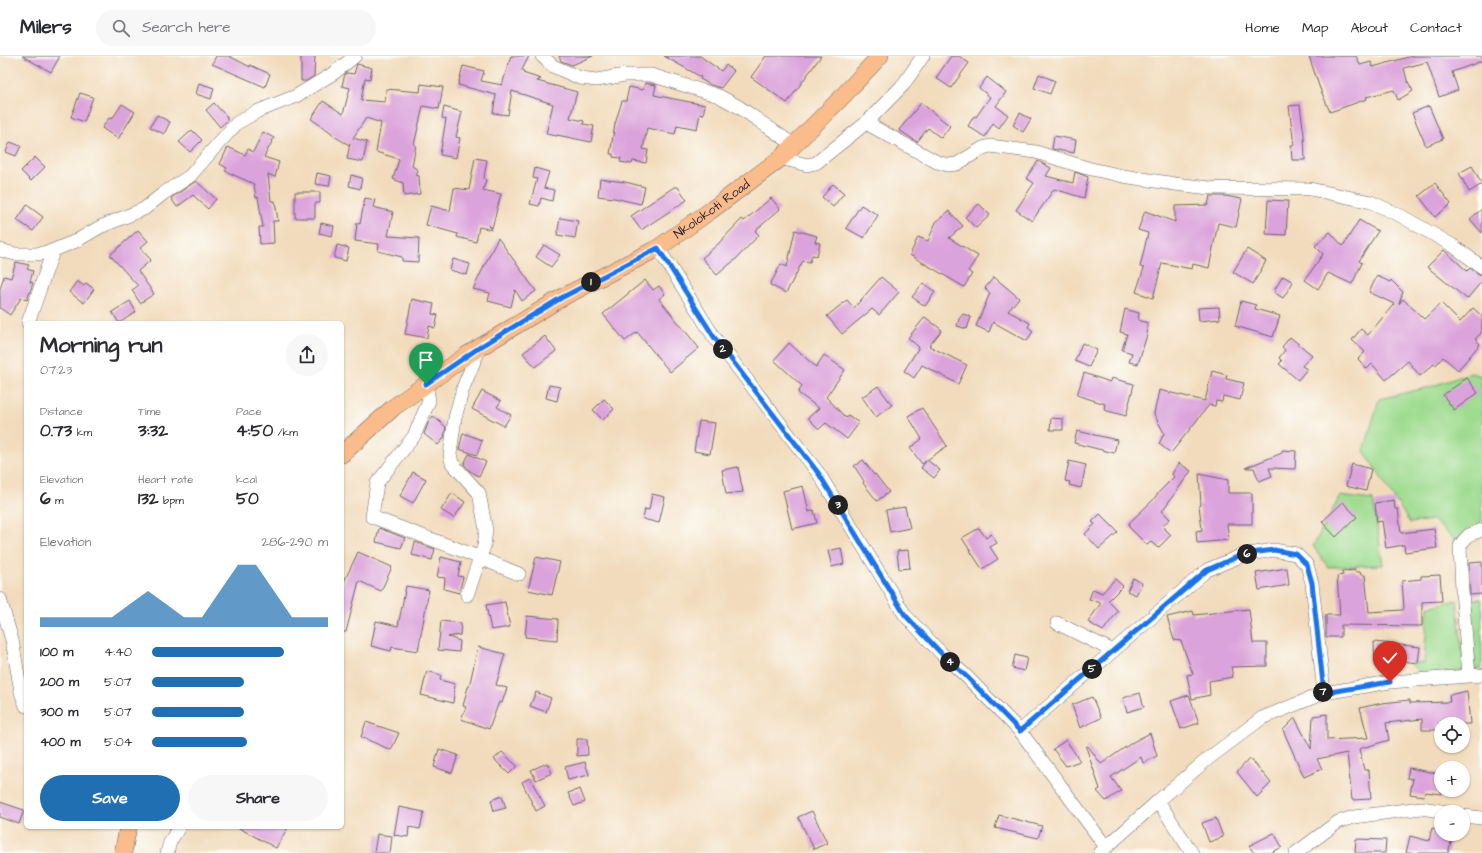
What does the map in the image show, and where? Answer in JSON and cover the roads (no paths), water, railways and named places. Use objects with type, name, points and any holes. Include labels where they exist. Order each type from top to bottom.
[{"type":"main road","name":"Nkolokoti Road","points":[[344,452],[394,407],[480,347],[561,298],[658,248],[781,158],[841,98],[880,56]]},
{"type":"main road","points":[[123,853],[128,829]]},
{"type":"street","points":[[0,250],[15,254],[36,254],[53,251],[144,209],[164,193],[190,176],[237,123],[256,112],[296,96],[334,74],[355,56]]},
{"type":"street","points":[[542,56],[553,66],[580,78],[597,80],[625,75],[651,75],[719,96],[739,107],[794,145]]},
{"type":"street","points":[[781,158],[807,165],[816,163],[866,123],[903,85],[923,56]]},
{"type":"street","points":[[866,123],[937,162],[948,165],[957,164],[983,148],[990,146],[1036,152],[1087,168],[1123,176],[1175,184],[1210,188],[1310,190],[1371,202],[1400,216],[1452,245],[1482,267]]},
{"type":"street","points":[[658,248],[714,337],[819,474],[905,615],[1020,731],[1103,850],[1209,758],[1262,718],[1324,693],[1390,682],[1476,676],[1462,591],[1460,546],[1469,535],[1482,530]]},
{"type":"street","points":[[28,321],[53,251]]},
{"type":"street","points":[[467,595],[484,546],[486,530],[479,493],[452,463],[450,454],[455,418],[463,388],[480,347]]},
{"type":"street","points":[[426,384],[428,401],[414,436],[377,483],[372,516],[518,574]]},
{"type":"street","points":[[1020,731],[1207,570],[1244,554],[1274,550],[1296,554],[1307,565],[1312,583],[1324,693]]},
{"type":"street","points":[[0,599],[12,640],[21,692],[24,700]]},
{"type":"street","points":[[1057,622],[1113,651]]},
{"type":"street","points":[[1158,801],[1192,853]]},
{"type":"street","points":[[1296,853],[1338,822],[1354,817],[1421,808],[1434,810]]},
{"type":"street","points":[[1470,817],[1482,818]]},
{"type":"street","points":[[167,853],[170,842],[178,829]]}]
